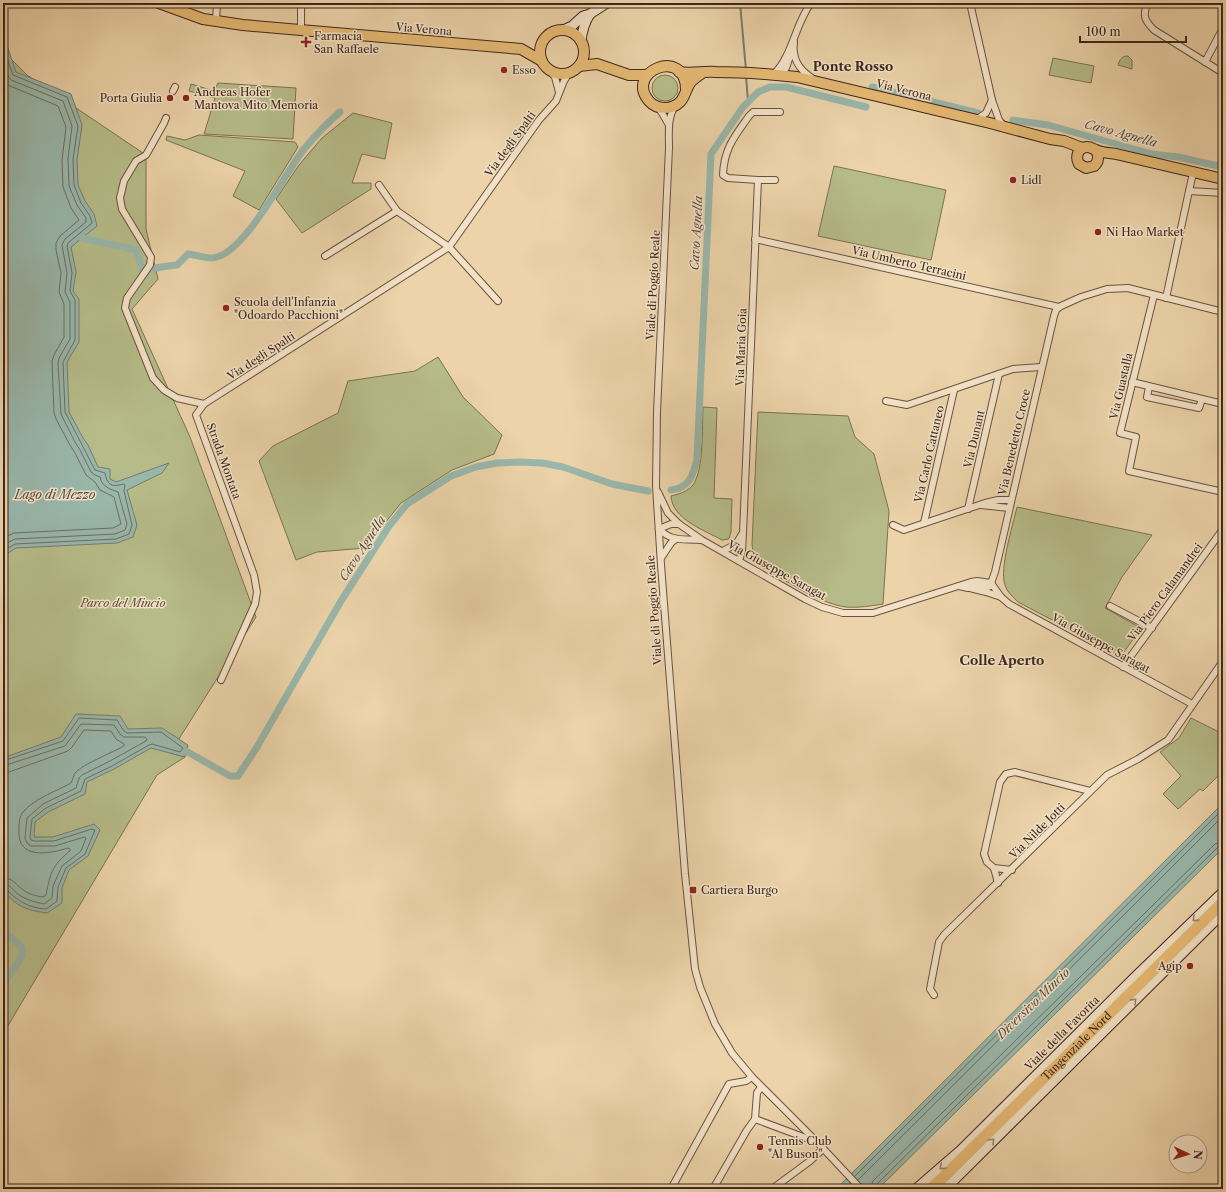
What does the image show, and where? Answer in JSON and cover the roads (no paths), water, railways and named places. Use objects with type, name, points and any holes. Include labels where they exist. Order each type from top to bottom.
[{"type":"highway","name":"Tangenziale Nord","points":[[931,1189],[1223,902]]},
{"type":"main road","name":"Via Verona","points":[[160,3],[203,19],[301,30],[521,49],[536,45],[544,39]]},
{"type":"main road","points":[[590,14],[583,26],[583,59],[579,66],[569,73],[557,74],[550,71],[544,66],[540,54],[544,39],[550,34],[563,30],[576,23],[583,16],[590,14],[606,3]]},
{"type":"main road","points":[[563,30],[573,34],[597,64]]},
{"type":"main road","name":"Via Verona","points":[[521,49],[542,61]]},
{"type":"main road","points":[[579,66],[597,64],[629,74],[647,75]]},
{"type":"main road","points":[[686,89],[684,79],[680,72],[669,66],[661,66],[654,69],[647,75],[644,82],[646,98],[652,104],[665,108],[680,102],[686,89],[694,78],[702,73]]},
{"type":"main road","name":"Via Verona","points":[[680,72],[689,74],[716,72],[777,74],[816,81],[1050,139],[1072,151],[1080,153],[1091,147],[1106,153],[1223,179]]},
{"type":"main road","points":[[629,74],[644,88]]},
{"type":"main road","points":[[1096,150],[1098,157],[1096,164]]},
{"type":"main road","name":"Via Verona","points":[[1080,153],[1079,164],[1086,168],[1090,168],[1111,158],[1129,158]]},
{"type":"main road","name":"Viale della Favorita","points":[[916,1189],[962,1150],[1133,979],[1223,892]]},
{"type":"main road","points":[[945,1189],[1223,913]]},
{"type":"street","points":[[216,21],[218,3]]},
{"type":"street","points":[[301,3],[301,30]]},
{"type":"street","points":[[777,74],[794,39],[805,10],[811,3]]},
{"type":"street","points":[[970,3],[992,100],[999,120],[1004,127]]},
{"type":"street","points":[[1147,3],[1145,11],[1146,21],[1154,30],[1223,73]]},
{"type":"street","points":[[1205,62],[1223,28]]},
{"type":"street","points":[[777,74],[786,68],[794,39]]},
{"type":"street","points":[[793,46],[794,56],[799,68],[816,81]]},
{"type":"street","points":[[550,71],[555,78],[559,92]]},
{"type":"street","name":"Via degli Spalti","points":[[204,404],[449,247],[539,120],[556,101],[569,73]]},
{"type":"street","points":[[976,120],[986,113],[992,100]]},
{"type":"street","name":"Viale di Poggio Reale","points":[[675,105],[672,110],[669,125],[657,412],[656,486],[660,559],[687,889],[696,969],[700,987],[715,1024],[732,1053],[761,1087],[817,1142],[861,1189]]},
{"type":"street","points":[[657,106],[669,125]]},
{"type":"street","points":[[775,180],[728,178],[723,175],[729,144],[749,116],[753,112],[780,112]]},
{"type":"street","points":[[166,118],[146,155],[136,161],[124,181],[120,198],[122,209],[151,257],[149,268],[127,298],[125,308],[152,378],[164,390],[177,398],[204,404]]},
{"type":"street","points":[[1166,298],[1193,173]]},
{"type":"street","name":"Via Maria Goia","points":[[739,561],[742,551],[743,533],[758,180]]},
{"type":"street","points":[[380,185],[397,211],[449,247],[498,301]]},
{"type":"street","points":[[1189,191],[1223,193]]},
{"type":"street","points":[[325,256],[397,211]]},
{"type":"street","name":"Via Umberto Terracini","points":[[755,239],[1059,307]]},
{"type":"street","points":[[1059,307],[1081,297],[1114,288],[1128,288],[1223,312]]},
{"type":"street","name":"Via Guastalla","points":[[1154,295],[1120,433],[1136,437],[1129,471],[1223,492]]},
{"type":"street","name":"Via Benedetto Croce","points":[[991,583],[995,572],[1041,367],[1054,316],[1059,307]]},
{"type":"street","points":[[886,401],[907,405],[1014,369],[1041,367]]},
{"type":"street","name":"Via Dunant","points":[[968,509],[999,374]]},
{"type":"street","points":[[1132,382],[1223,404]]},
{"type":"street","points":[[1149,386],[1147,397],[1199,408],[1202,399]]},
{"type":"street","name":"Via Carlo Cattaneo","points":[[924,523],[954,390]]},
{"type":"street","name":"Strada Montata","points":[[204,404],[196,415],[254,575],[257,592],[256,604],[221,680]]},
{"type":"street","name":"Via Giuseppe Saragat","points":[[656,486],[664,507],[679,524],[702,540],[814,603],[843,613],[873,614],[977,581],[991,583],[1001,597],[1010,604],[1192,704]]},
{"type":"street","points":[[893,526],[904,530],[978,505],[998,500],[1010,500]]},
{"type":"street","points":[[978,505],[1009,508]]},
{"type":"street","points":[[659,529],[671,524],[679,524]]},
{"type":"street","name":"Via Giuseppe Saragat","points":[[659,529],[664,534],[676,539],[685,538],[702,540]]},
{"type":"street","name":"Via Piero Calamandrei","points":[[1123,667],[1223,529]]},
{"type":"street","points":[[723,552],[736,544],[743,533]]},
{"type":"street","points":[[660,559],[668,546],[676,539]]},
{"type":"street","name":"Via Giuseppe Saragat","points":[[968,588],[977,585],[988,587],[991,583]]},
{"type":"street","name":"Via Giuseppe Saragat","points":[[959,586],[1001,597]]},
{"type":"street","points":[[1110,606],[1152,628]]},
{"type":"street","name":"Via Nilde Jotti","points":[[934,995],[930,989],[939,942],[944,935],[998,884],[1107,775],[1138,759],[1168,740],[1223,661]]},
{"type":"street","points":[[1012,870],[994,868],[986,862],[984,854],[1000,782],[1006,774],[1015,772],[1090,791]]},
{"type":"street","points":[[994,868],[998,884]]},
{"type":"street","points":[[671,1189],[729,1084],[746,1081],[752,1077]]},
{"type":"street","points":[[713,1189],[747,1130],[755,1119],[757,1093],[761,1087]]},
{"type":"street","name":"Viale di Poggio Reale","points":[[755,1119],[817,1142]]},
{"type":"street","points":[[772,1189],[810,1161],[823,1149]]},
{"type":"water","name":"Lago di Mezzo","points":[[3,34],[16,72],[71,94],[82,125],[77,160],[78,185],[85,201],[94,214],[97,226],[71,247],[76,272],[73,291],[79,299],[79,342],[67,362],[69,412],[88,445],[98,467],[110,469],[110,479],[116,482],[169,463],[162,473],[127,490],[137,525],[133,537],[117,543],[16,548],[3,556]]},
{"type":"water","points":[[76,714],[120,716],[128,729],[162,728],[188,745],[185,757],[151,748],[87,782],[85,794],[48,812],[35,822],[34,837],[53,837],[94,824],[100,830],[88,856],[69,870],[62,888],[62,903],[47,913],[40,912],[23,907],[13,901],[3,891],[3,758],[61,737]]},
{"type":"water","name":"Diversivo Mincio","points":[[1223,803],[1223,848],[878,1189],[836,1189]]},
{"type":"waterway","points":[[740,3],[746,70]]},
{"type":"waterway","points":[[746,76],[748,101]]},
{"type":"waterway","name":"Cavo Agnella","points":[[671,490],[683,487],[687,484],[690,480],[697,459],[711,154],[743,107],[758,92],[770,87],[786,87],[866,107]]},
{"type":"waterway","name":"Cavo Agnella","points":[[872,87],[978,113]]},
{"type":"waterway","points":[[82,238],[136,250],[143,271],[177,265],[188,254],[206,258],[212,258],[224,254],[237,244],[250,229],[304,149],[340,112]]},
{"type":"waterway","name":"Cavo Agnella","points":[[1013,120],[1048,125],[1152,154],[1178,157],[1223,167]]},
{"type":"waterway","name":"Cavo Agnella","points":[[186,751],[230,776],[238,776],[257,747],[341,601],[389,526],[407,504],[451,476],[476,467],[497,463],[542,463],[563,467],[612,484],[648,491]]},
{"type":"waterway","points":[[3,931],[22,947],[23,955],[3,985]]},
{"type":"place","name":"Farmacia San Raffaele","points":[[306,42]]},
{"type":"place","name":"Esso","points":[[504,70]]},
{"type":"place","name":"Porta Giulia","points":[[170,98]]},
{"type":"place","name":"Andreas Hofer Mantova Mito Memoria","points":[[186,98]]},
{"type":"place","name":"Lidl","points":[[1013,180]]},
{"type":"place","name":"Ni Hao Market","points":[[1098,232]]},
{"type":"place","name":"Scuola dell'Infanzia \"Odoardo Pacchioni\"","points":[[226,308]]},
{"type":"place","name":"Cartiera Burgo","points":[[693,890]]},
{"type":"place","name":"Agip","points":[[1190,966]]},
{"type":"place","name":"Tennis Club \"Al Buson\"","points":[[760,1147]]},
{"type":"district","name":"Ponte Rosso","points":[[853,66]]},
{"type":"district","name":"Colle Aperto","points":[[1002,660]]},
{"type":"park label","name":"Parco del Mincio","points":[[123,603]]}]
